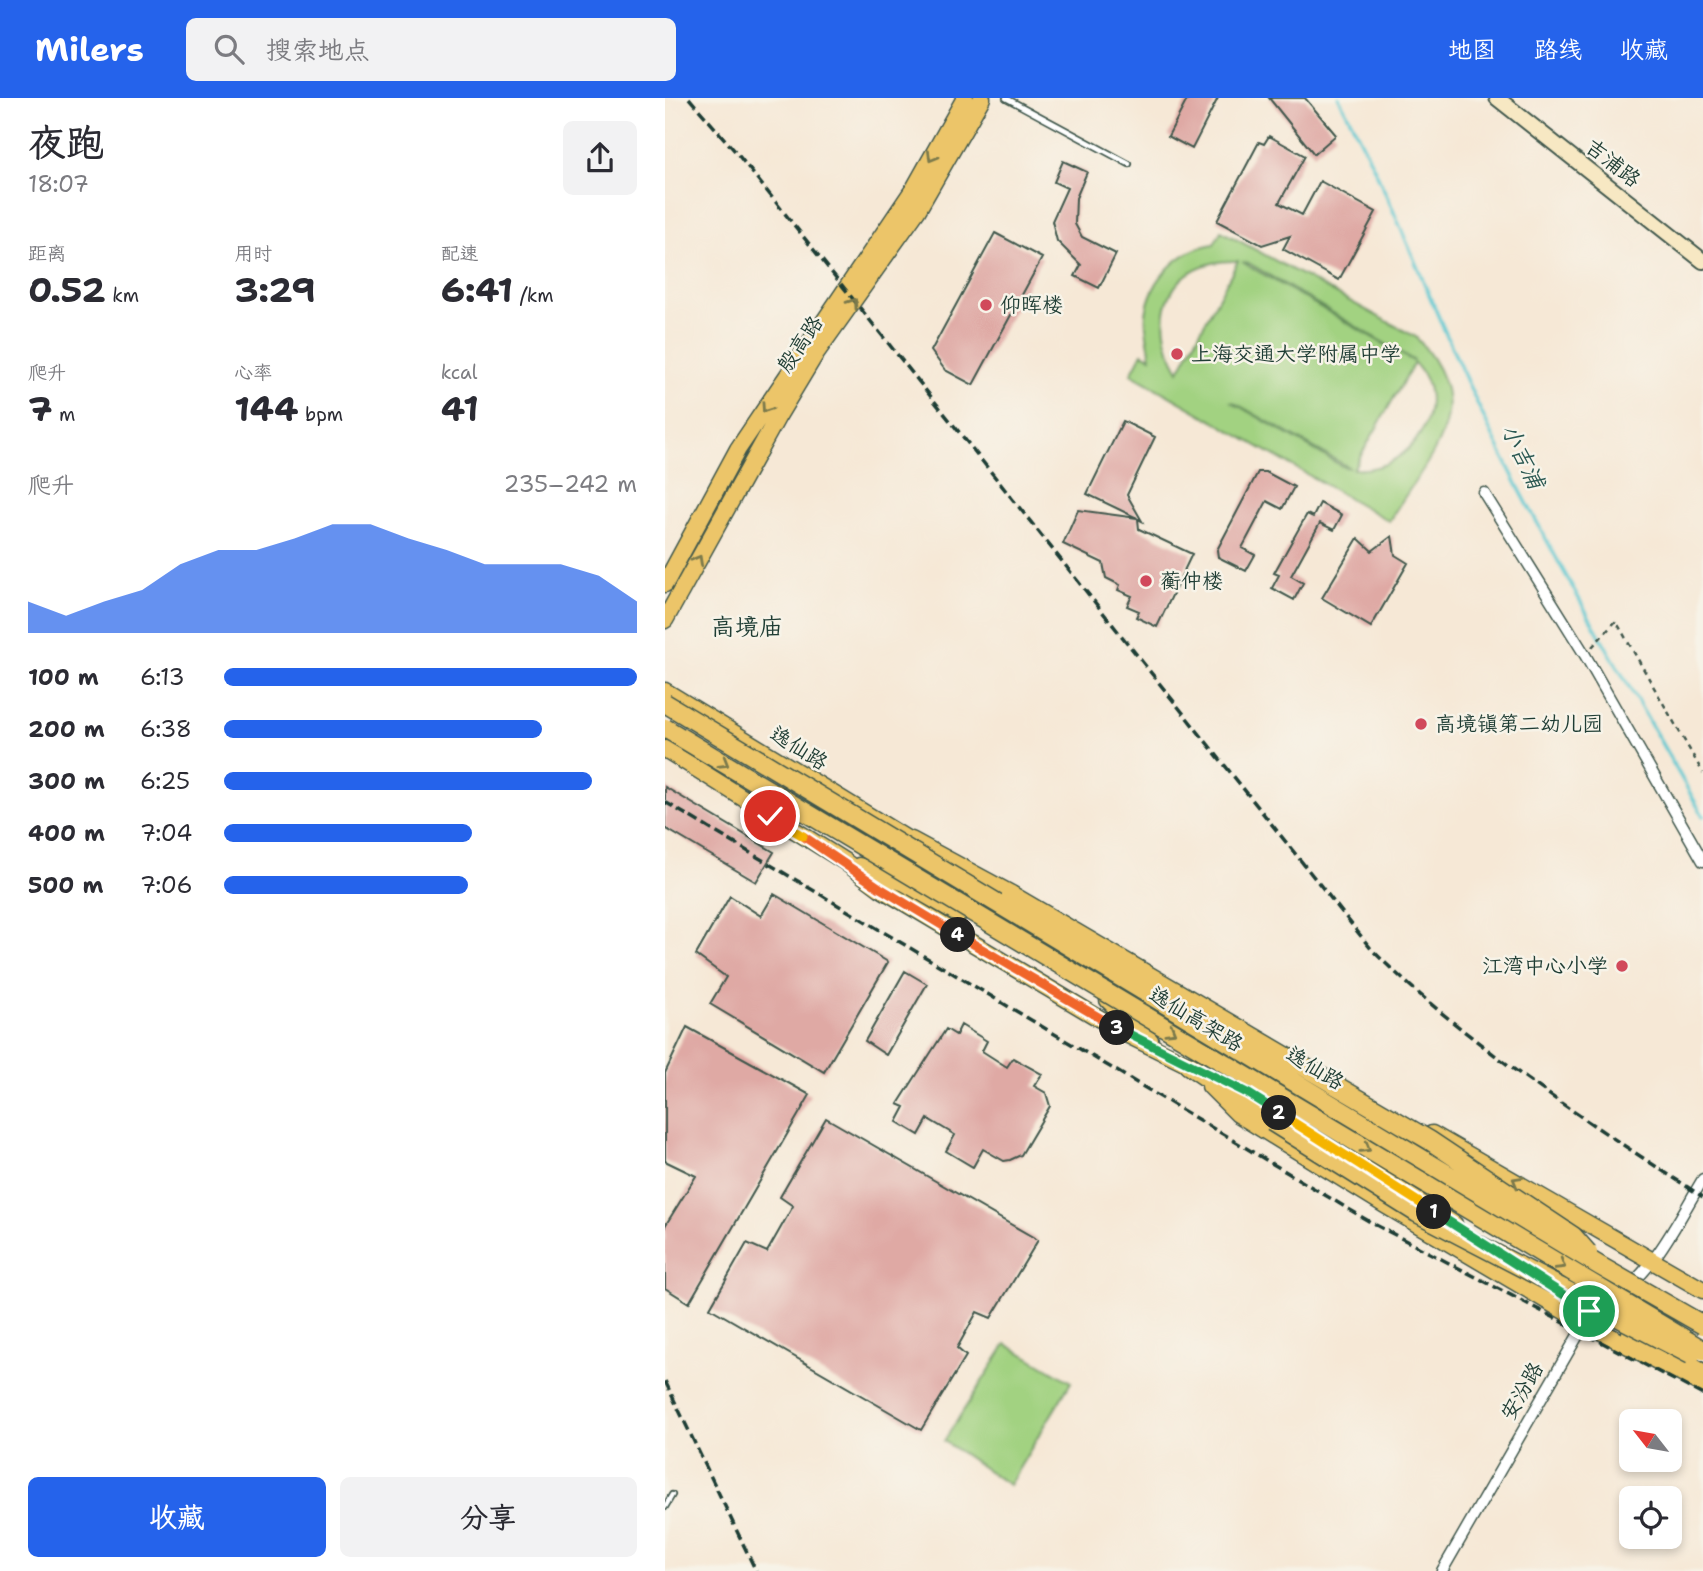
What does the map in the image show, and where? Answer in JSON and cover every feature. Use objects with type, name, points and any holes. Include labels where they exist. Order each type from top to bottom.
[{"type":"highway","name":"逸仙高架路","points":[[665,704],[1600,1266],[1703,1324]]},
{"type":"highway","name":"逸仙高架路","points":[[665,728],[1703,1350]]},
{"type":"highway","points":[[911,841],[1011,895],[1429,1140],[1573,1236],[1600,1266]]},
{"type":"highway","points":[[1188,1065],[1272,1122],[1417,1213],[1703,1360]]},
{"type":"main road","name":"殷高路","points":[[665,584],[738,449],[915,187],[965,98]]},
{"type":"main road","name":"殷高路","points":[[665,620],[778,416],[816,354],[917,211],[982,98]]},
{"type":"main road","name":"逸仙路","points":[[665,691],[911,841],[982,893],[1703,1324]]},
{"type":"main road","points":[[665,749],[843,861],[905,883],[1114,1003],[1155,1045],[1188,1065],[1249,1094],[1586,1316],[1703,1372]]},
{"type":"main road","name":"逸仙路","points":[[911,841],[1000,879],[1413,1123],[1703,1290]]},
{"type":"main road","points":[[1188,1065],[1238,1114],[1703,1385]]},
{"type":"main road","points":[[1365,1122],[1413,1123]]},
{"type":"street","name":"吉浦路","points":[[1497,98],[1703,261]]},
{"type":"street","points":[[1484,493],[1585,655],[1703,861]]},
{"type":"street","name":"安汾路","points":[[1442,1571],[1586,1316],[1598,1301],[1623,1291],[1653,1259],[1703,1180]]},
{"type":"lane","points":[[1006,98],[1129,164]]},
{"type":"lane","points":[[665,1507],[672,1495]]},
{"type":"path","points":[[1595,644],[1616,621],[1703,773]]},
{"type":"green space","points":[[1221,231],[1416,337],[1436,363],[1446,387],[1448,409],[1443,431],[1420,474],[1389,521],[1131,374],[1142,353],[1151,357],[1146,314],[1160,278],[1178,259],[1189,252],[1214,244]],"holes":[[[1238,261],[1179,371],[1169,350],[1165,311],[1171,294],[1181,280],[1195,269],[1215,263]],[[1242,262],[1250,264],[1413,361]],[[1414,363],[1425,380],[1430,398],[1428,416],[1420,434],[1408,449],[1392,461],[1374,468],[1353,469]],[[1232,402],[1350,468],[1342,466]]]},
{"type":"green space","points":[[1006,1344],[1071,1382],[1009,1485],[944,1441]]},
{"type":"building","points":[[1188,98],[1218,98],[1192,149],[1168,136]]},
{"type":"building","points":[[1269,98],[1305,98],[1336,135],[1314,154]]},
{"type":"building","points":[[1269,136],[1305,156],[1279,203],[1302,215],[1320,181],[1376,212],[1339,280],[1283,249],[1290,236],[1262,245],[1217,221],[1259,142],[1264,144]]},
{"type":"building","points":[[1063,161],[1087,172],[1076,198],[1075,224],[1082,237],[1116,254],[1099,288],[1075,276],[1081,265],[1057,241],[1052,221],[1067,188],[1054,182]]},
{"type":"building","name":"仰晖楼","points":[[995,233],[1042,258],[973,385],[945,370],[931,351]]},
{"type":"building","points":[[1123,421],[1155,437],[1127,495],[1142,521],[1138,519],[1139,529],[1192,554],[1157,627],[1136,617],[1139,611],[1127,606],[1132,596],[1118,590],[1120,585],[1106,578],[1103,563],[1063,544],[1078,510],[1137,518],[1087,494]]},
{"type":"building","points":[[1258,472],[1266,472],[1294,487],[1282,509],[1267,501],[1242,548],[1255,555],[1246,571],[1218,557],[1217,550]]},
{"type":"building","points":[[1320,503],[1342,515],[1334,530],[1320,523],[1291,576],[1303,583],[1294,600],[1272,588],[1279,575],[1274,573],[1307,514],[1313,517]]},
{"type":"building","points":[[1392,536],[1395,555],[1408,563],[1371,627],[1322,598],[1358,538],[1372,551]]},
{"type":"building","points":[[665,787],[774,852],[756,882],[665,828]]},
{"type":"building","points":[[774,894],[888,962],[824,1072],[710,1004],[726,977],[696,955],[730,896],[761,916]]},
{"type":"building","points":[[905,971],[927,984],[886,1055],[865,1041]]},
{"type":"building","points":[[961,1025],[987,1041],[982,1051],[1007,1067],[1013,1058],[1042,1074],[1034,1086],[1046,1093],[1050,1106],[1021,1155],[1010,1160],[1004,1161],[983,1149],[973,1167],[946,1151],[955,1135],[928,1119],[919,1135],[897,1122],[905,1107],[898,1104],[946,1029],[956,1035]]},
{"type":"building","points":[[687,1027],[810,1095],[689,1303],[665,1288],[665,1226],[696,1176],[665,1161],[665,1073]]},
{"type":"building","points":[[826,1118],[1038,1240],[991,1318],[977,1312],[957,1348],[966,1356],[921,1430],[710,1308],[747,1243],[767,1252],[793,1206],[780,1197]]},
{"type":"waterway","name":"小吉浦","points":[[1339,98],[1375,169],[1496,443],[1582,604],[1703,816]]},
{"type":"railway","points":[[689,98],[735,151],[1372,950],[1409,985],[1489,1051],[1574,1112],[1703,1197]]},
{"type":"railway","points":[[665,802],[1372,1223],[1703,1395]]},
{"type":"railway","points":[[665,1381],[756,1571]]},
{"type":"place","name":"仰晖楼","points":[[986,305]]},
{"type":"place","name":"上海交通大学附属中学","points":[[1177,354]]},
{"type":"place","name":"蘅仲楼","points":[[1146,581]]},
{"type":"place","name":"高境镇第二幼儿园","points":[[1421,724]]},
{"type":"place","name":"江湾中心小学","points":[[1622,966]]},
{"type":"district","name":"高境庙","points":[[747,627]]},
{"type":"route","points":[[770,816],[843,861],[880,888],[1122,1032],[1155,1045],[1188,1065],[1249,1094],[1589,1311]]}]
